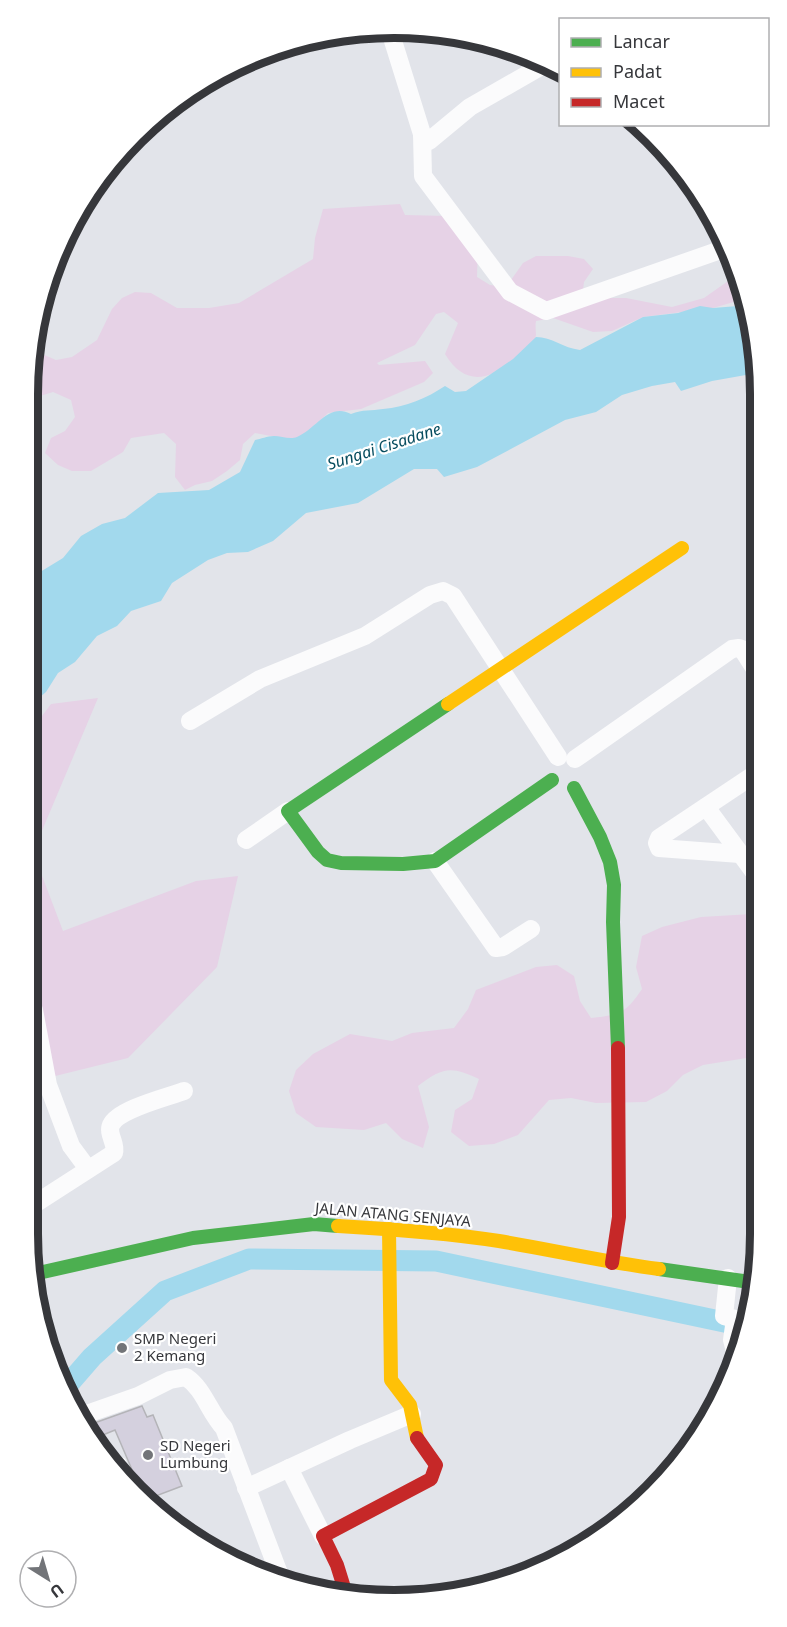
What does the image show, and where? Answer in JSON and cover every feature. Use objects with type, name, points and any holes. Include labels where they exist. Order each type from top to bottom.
[{"type":"street","points":[[392,38],[422,134],[423,176],[510,292],[546,311],[719,250]]},
{"type":"street","points":[[422,134],[426,140],[431,140],[470,107],[538,68]]},
{"type":"street","points":[[246,840],[682,548]]},
{"type":"street","points":[[190,721],[260,679],[365,636],[430,595],[443,591],[453,596],[501,669],[567,758],[581,766],[580,781],[574,788]]},
{"type":"street","points":[[574,788],[558,786],[552,780],[550,770],[732,649],[742,650],[750,662]]},
{"type":"street","points":[[740,854],[659,848],[657,845],[659,838],[750,777]]},
{"type":"street","points":[[288,811],[318,852],[327,860],[341,863],[403,864],[435,861],[552,780]]},
{"type":"street","points":[[574,788],[600,837],[610,862],[614,885],[613,922],[619,1069],[619,1217],[612,1263]]},
{"type":"street","points":[[706,807],[750,867]]},
{"type":"street","points":[[435,861],[496,948],[503,947],[531,929]]},
{"type":"street","points":[[38,1031],[48,1085],[71,1146],[88,1169]]},
{"type":"street","points":[[38,1202],[115,1151],[109,1129],[112,1122],[121,1115],[184,1091]]},
{"type":"street","name":"JALAN ATANG SENJAYA","points":[[40,1273],[193,1238],[314,1224],[390,1235],[498,1241],[612,1263],[746,1281]]},
{"type":"street","points":[[323,1536],[431,1479],[434,1475],[435,1465],[417,1442],[409,1402],[391,1380],[390,1235]]},
{"type":"street","points":[[728,1278],[724,1316],[735,1319],[734,1335]]},
{"type":"street","points":[[86,1414],[138,1396],[170,1380],[186,1377],[198,1386],[216,1419],[224,1428],[278,1571]]},
{"type":"street","points":[[246,1488],[412,1414]]},
{"type":"street","points":[[289,1467],[337,1565],[343,1586]]},
{"type":"shaded area","points":[[400,204],[405,215],[447,216],[478,244],[477,277],[490,285],[506,287],[523,263],[536,256],[568,256],[584,259],[593,269],[584,282],[582,298],[626,298],[672,307],[704,298],[731,279],[737,301],[713,308],[643,317],[612,331],[593,332],[553,318],[536,321],[535,339],[528,350],[496,372],[478,377],[461,372],[445,354],[458,323],[444,312],[436,314],[415,345],[377,363],[379,365],[425,361],[433,373],[424,382],[361,409],[328,413],[304,436],[287,443],[271,436],[255,433],[243,444],[240,460],[227,471],[212,481],[185,490],[175,477],[176,444],[164,433],[131,438],[123,452],[91,471],[72,471],[58,465],[45,453],[51,438],[65,431],[75,417],[71,400],[53,392],[38,397],[40,353],[56,360],[72,357],[97,340],[112,309],[122,298],[135,292],[151,293],[177,308],[209,308],[239,303],[313,259],[315,238],[323,209]]},
{"type":"shaded area","points":[[98,698],[38,840],[38,721],[51,704]]},
{"type":"shaded area","points":[[38,865],[63,931],[196,881],[238,876],[217,967],[128,1058],[38,1080]]},
{"type":"shaded area","points":[[750,914],[750,1057],[703,1065],[683,1075],[667,1091],[646,1102],[596,1103],[571,1098],[549,1100],[518,1135],[494,1144],[469,1146],[451,1132],[455,1110],[472,1099],[479,1079],[454,1070],[434,1075],[418,1086],[429,1127],[423,1148],[402,1139],[386,1123],[364,1130],[316,1127],[296,1113],[289,1091],[296,1070],[313,1054],[350,1034],[392,1041],[412,1033],[454,1028],[468,1009],[476,990],[536,967],[557,965],[574,976],[580,1001],[591,1018],[616,1014],[626,1008],[642,989],[636,967],[642,936],[662,927],[701,917]]},
{"type":"water","name":"Sungai Cisadane","points":[[700,306],[713,308],[738,306],[743,324],[749,374],[712,381],[681,391],[675,382],[622,395],[596,412],[565,420],[477,467],[444,477],[437,469],[414,469],[358,503],[306,513],[273,541],[248,552],[227,553],[208,560],[172,583],[161,601],[131,611],[117,626],[97,636],[75,662],[58,673],[46,692],[38,699],[38,573],[63,558],[81,536],[102,524],[125,518],[158,493],[209,490],[240,472],[255,440],[271,436],[297,437],[336,411],[351,414],[400,406],[424,398],[445,386],[455,392],[466,391],[513,359],[536,337],[580,350],[643,317],[678,313]]},
{"type":"building","name":"SD Negeri Lumbung","points":[[142,1406],[147,1417],[153,1415],[182,1486],[154,1497],[131,1473],[133,1472],[115,1430],[101,1436],[92,1424]]},
{"type":"waterway","points":[[70,1382],[92,1357],[165,1291],[249,1259],[436,1261],[738,1324]]},
{"type":"traffic: fast","points":[[448,704],[288,811],[318,852],[327,860],[341,863],[403,864],[435,861],[552,780]]},
{"type":"traffic: fast","points":[[574,788],[600,837],[610,862],[614,885],[613,922],[618,1048]]},
{"type":"traffic: fast","points":[[40,1273],[193,1238],[314,1224],[338,1226]]},
{"type":"traffic: fast","points":[[659,1269],[746,1281]]},
{"type":"traffic: slow","points":[[448,704],[682,548]]},
{"type":"traffic: slow","points":[[338,1226],[479,1238],[659,1269]]},
{"type":"traffic: slow","points":[[389,1229],[391,1380],[410,1405],[417,1438]]},
{"type":"traffic: jam","points":[[612,1263],[619,1217],[618,1048]]},
{"type":"traffic: jam","points":[[343,1586],[337,1565],[323,1536],[431,1479],[436,1465],[417,1438]]},
{"type":"place","name":"SMP Negeri 2 Kemang","points":[[122,1348]]},
{"type":"place","name":"SD Negeri Lumbung","points":[[148,1455]]}]
